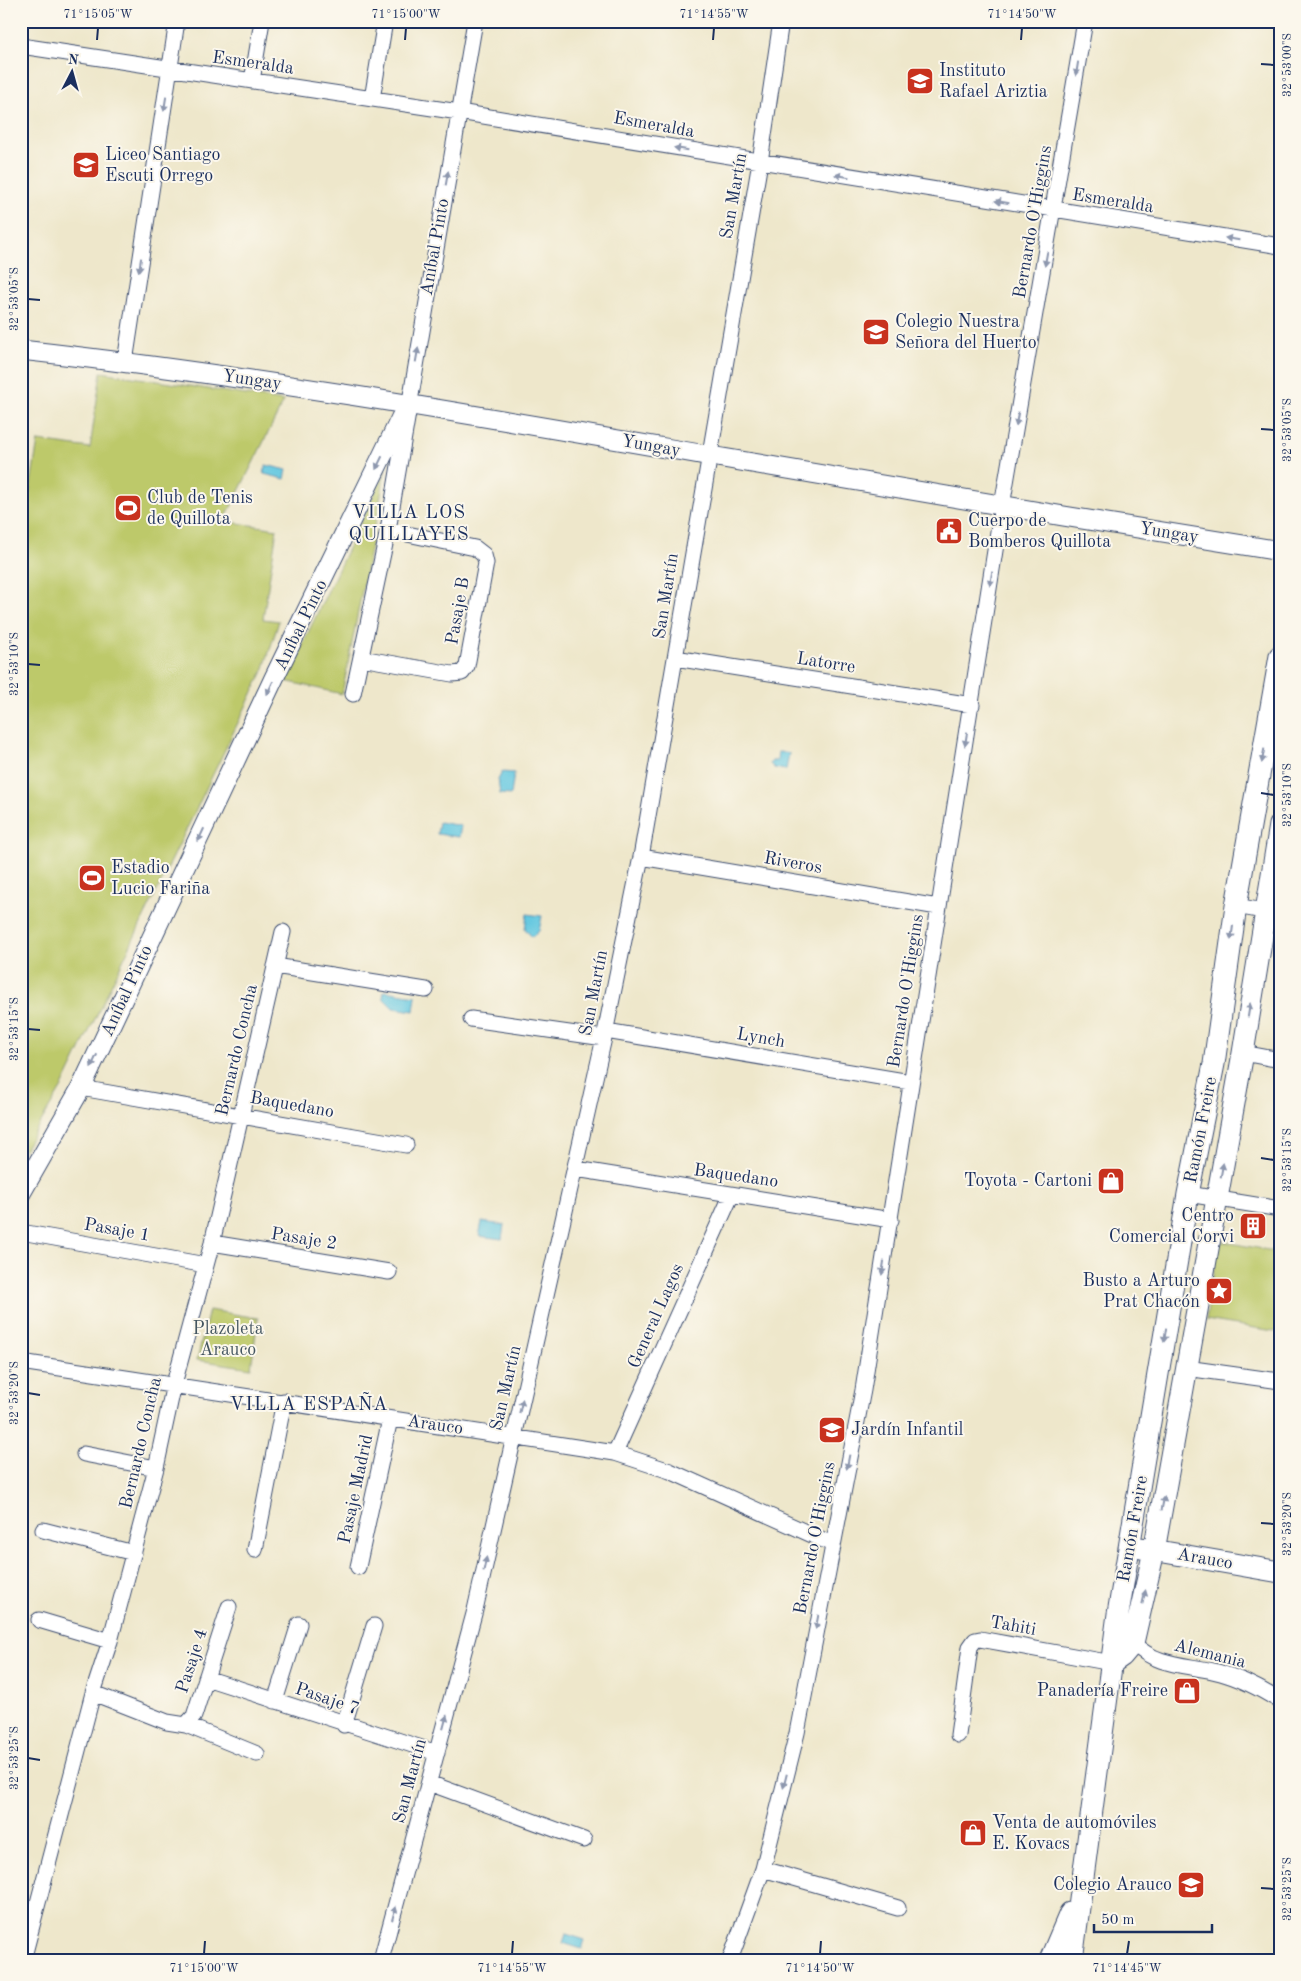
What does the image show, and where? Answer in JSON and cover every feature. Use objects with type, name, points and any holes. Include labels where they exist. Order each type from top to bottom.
[{"type":"main road","name":"Ramón Freire","points":[[1072,1960],[1118,1614],[1131,1547],[1188,1194],[1214,1064],[1236,906],[1280,656]]},
{"type":"main road","name":"Ramón Freire","points":[[1133,1643],[1154,1551],[1243,1053],[1272,913],[1280,825]]},
{"type":"main road","name":"Arauco","points":[[1131,1547],[1280,1572]]},
{"type":"main road","points":[[1112,1663],[1122,1656],[1133,1643],[1125,1633],[1118,1614]]},
{"type":"main road","points":[[1050,1960],[1069,1917],[1083,1873]]},
{"type":"street","points":[[125,362],[177,21]]},
{"type":"street","points":[[252,81],[262,21]]},
{"type":"street","points":[[372,100],[385,21]]},
{"type":"street","name":"Aníbal Pinto","points":[[21,1194],[81,1088],[274,678],[408,404],[474,21]]},
{"type":"street","name":"San Martín","points":[[381,1960],[475,1610],[605,1035],[641,857],[760,162],[781,21]]},
{"type":"street","name":"Bernardo O'Higgins","points":[[730,1960],[763,1869],[797,1733],[863,1390],[1002,506],[1085,21]]},
{"type":"street","name":"Esmeralda","points":[[21,46],[170,70],[459,112],[1280,246]]},
{"type":"street","name":"Yungay","points":[[21,350],[125,362],[408,404],[1002,506],[1280,551]]},
{"type":"street","points":[[353,694],[388,530],[408,404]]},
{"type":"street","name":"Pasaje B","points":[[361,658],[452,674],[462,673],[467,666],[486,563],[484,555],[475,548],[388,530]]},
{"type":"street","name":"Latorre","points":[[675,658],[972,705]]},
{"type":"street","name":"Riveros","points":[[641,857],[938,907]]},
{"type":"street","points":[[1236,906],[1272,913]]},
{"type":"street","name":"Bernardo Concha","points":[[22,1960],[93,1693],[110,1641],[156,1468],[174,1384],[212,1243],[283,932]]},
{"type":"street","points":[[275,966],[426,990]]},
{"type":"street","name":"Lynch","points":[[471,1019],[605,1035],[910,1082]]},
{"type":"street","points":[[1243,1053],[1280,1060]]},
{"type":"street","name":"Baquedano","points":[[81,1088],[406,1145]]},
{"type":"street","name":"Baquedano","points":[[576,1169],[732,1196],[891,1220]]},
{"type":"street","points":[[1188,1194],[1280,1209]]},
{"type":"street","name":"General Lagos","points":[[615,1453],[732,1196]]},
{"type":"street","name":"Pasaje 1","points":[[21,1232],[206,1265]]},
{"type":"street","name":"Pasaje 2","points":[[212,1243],[389,1272]]},
{"type":"street","name":"Arauco","points":[[21,1362],[615,1453],[670,1471],[832,1544]]},
{"type":"street","points":[[1186,1368],[1280,1381]]},
{"type":"street","points":[[255,1550],[284,1401]]},
{"type":"street","name":"Pasaje Madrid","points":[[358,1567],[390,1419]]},
{"type":"street","points":[[84,1454],[156,1468]]},
{"type":"street","points":[[43,1530],[134,1553]]},
{"type":"street","name":"Pasaje 4","points":[[186,1725],[194,1716],[229,1607]]},
{"type":"street","points":[[39,1620],[110,1641]]},
{"type":"street","points":[[275,1701],[299,1624]]},
{"type":"street","points":[[344,1725],[374,1626]]},
{"type":"street","name":"Tahiti","points":[[958,1735],[970,1647],[975,1640],[980,1639],[1112,1663]]},
{"type":"street","name":"Alemania","points":[[1133,1643],[1154,1659],[1223,1674],[1259,1687],[1280,1701]]},
{"type":"street","name":"Pasaje 7","points":[[206,1678],[344,1725],[437,1753]]},
{"type":"street","points":[[93,1693],[167,1722],[186,1725],[256,1754]]},
{"type":"street","points":[[429,1783],[584,1840]]},
{"type":"street","points":[[763,1869],[898,1908]]},
{"type":"green space","name":"Estadio Lucio Fariña","points":[[101,372],[284,401],[224,521],[277,529],[263,619],[279,621],[263,671],[63,1085],[21,1155],[21,492],[29,495],[38,441],[90,448]]},
{"type":"green space","points":[[386,469],[342,694],[285,681]]},
{"type":"green space","points":[[1218,1241],[1280,1252],[1280,1332],[1206,1320]]},
{"type":"green space","name":"Plazoleta Arauco","points":[[209,1310],[258,1318],[251,1368],[197,1360]]},
{"type":"water","points":[[266,465],[287,470],[285,479],[264,474]]},
{"type":"water","points":[[778,752],[789,753],[786,770],[774,768],[770,764],[772,761],[777,761]]},
{"type":"water","points":[[502,772],[514,773],[511,795],[500,794],[498,780]]},
{"type":"water","points":[[439,822],[461,826],[459,837],[437,834]]},
{"type":"water","points":[[527,914],[542,916],[539,931],[532,937],[525,929]]},
{"type":"water","points":[[384,991],[416,996],[414,1011],[393,1008],[383,998]]},
{"type":"water","points":[[482,1222],[504,1225],[502,1239],[479,1236]]},
{"type":"water","points":[[566,1934],[585,1940],[582,1949],[563,1943]]},
{"type":"place","name":"Instituto Rafael Ariztia","points":[[920,81]]},
{"type":"place","name":"Liceo Santiago Escuti Orrego","points":[[86,165]]},
{"type":"place","name":"Colegio Nuestra Señora del Huerto","points":[[876,332]]},
{"type":"place","name":"Club de Tenis de Quillota","points":[[128,508]]},
{"type":"place","name":"Cuerpo de Bomberos Quillota","points":[[949,531]]},
{"type":"place","name":"Estadio Lucio Fariña","points":[[92,878]]},
{"type":"place","name":"Toyota - Cartoni","points":[[1111,1181]]},
{"type":"place","name":"Centro Comercial Corvi","points":[[1253,1226]]},
{"type":"place","name":"Busto a Arturo Prat Chacón","points":[[1219,1291]]},
{"type":"place","name":"Jardín Infantil","points":[[832,1430]]},
{"type":"place","name":"Panadería Freire","points":[[1187,1691]]},
{"type":"place","name":"Venta de automóviles E. Kovacs","points":[[973,1833]]},
{"type":"place","name":"Colegio Arauco","points":[[1191,1885]]},
{"type":"district","name":"VILLA LOS QUILLAYES","points":[[409,524]]},
{"type":"district","name":"VILLA ESPAÑA","points":[[309,1405]]}]
